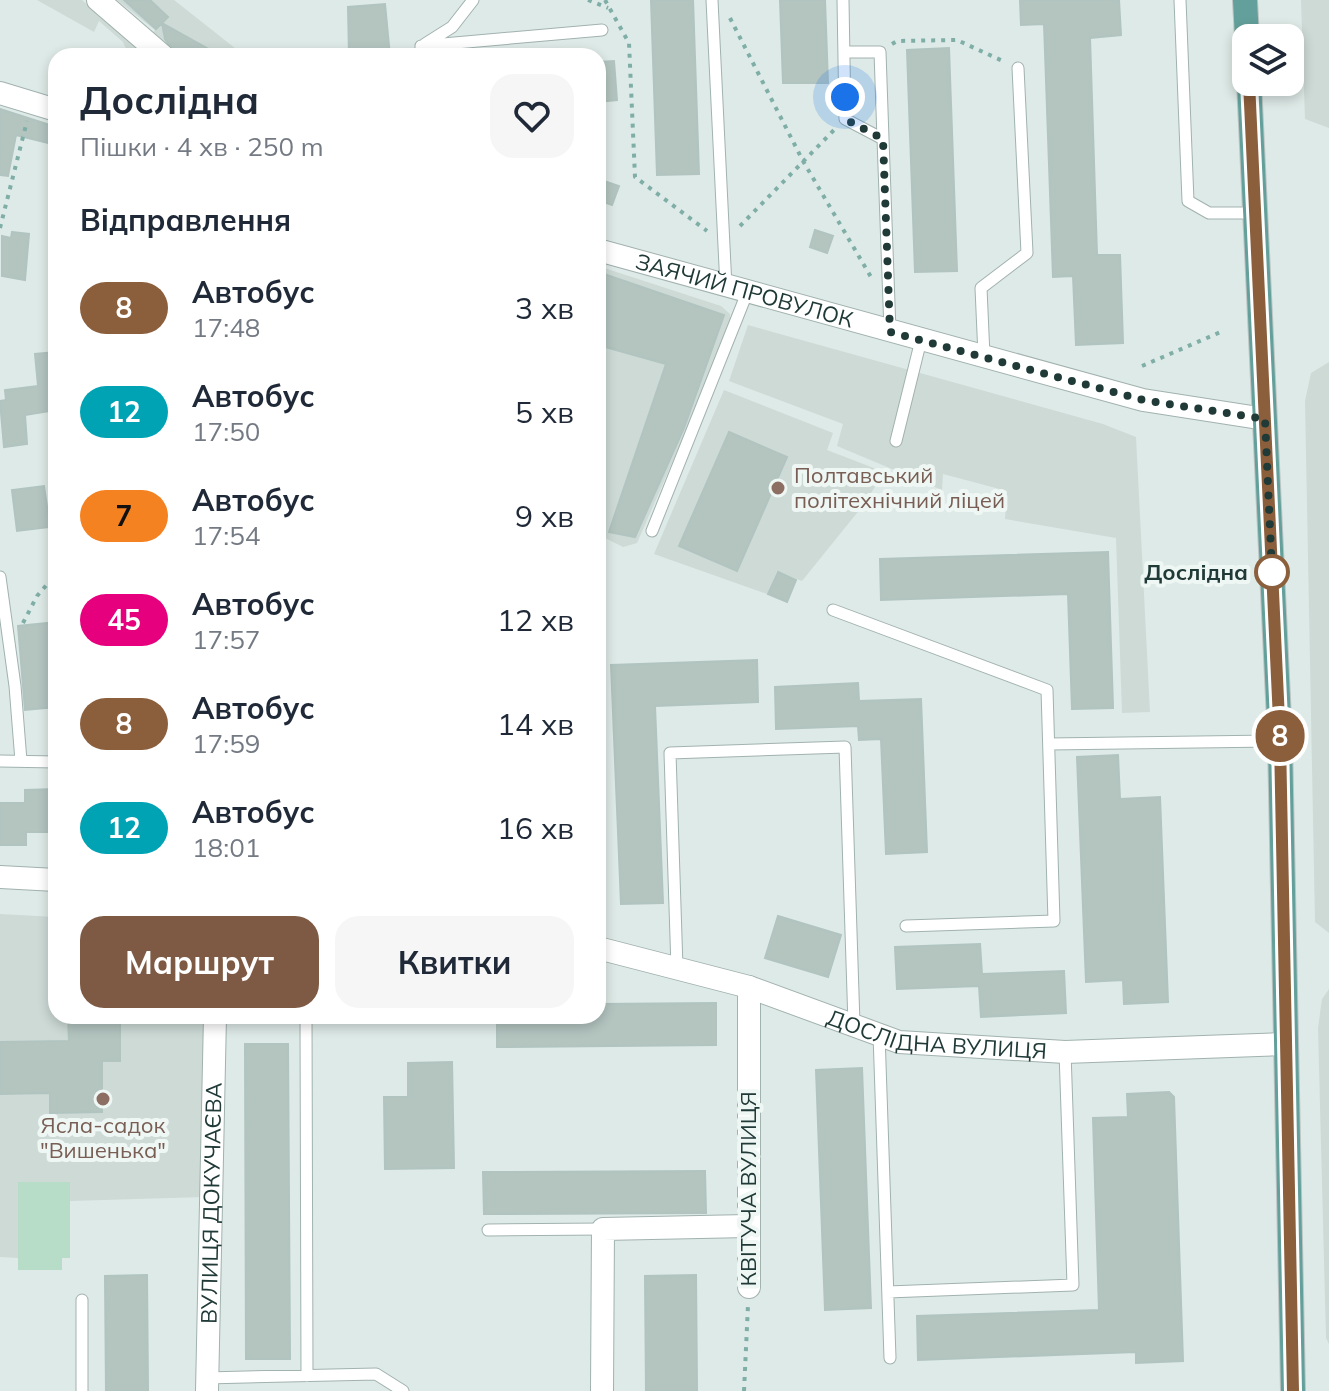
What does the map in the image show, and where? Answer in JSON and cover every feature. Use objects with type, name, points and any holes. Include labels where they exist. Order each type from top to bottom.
[{"type":"main road","points":[[1245,0],[1246,24]]},
{"type":"main road","points":[[1250,96],[1280,741],[1293,1391]]},
{"type":"street","points":[[98,0],[154,48]]},
{"type":"street","points":[[0,93],[48,108]]},
{"type":"street","name":"ЗАЯЧИЙ ПРОВУЛОК","points":[[606,252],[1143,400],[1265,419]]},
{"type":"street","points":[[0,877],[48,880]]},
{"type":"street","name":"ДОСЛІДНА ВУЛИЦЯ","points":[[606,950],[749,987],[899,1042],[1065,1052],[1285,1044]]},
{"type":"street","name":"КВІТУЧА ВУЛИЦЯ","points":[[749,987],[749,1287]]},
{"type":"street","name":"ВУЛИЦЯ ДОКУЧАЄВА","points":[[206,1385],[215,1024]]},
{"type":"street","points":[[602,1391],[603,1229],[748,1226]]},
{"type":"lane","points":[[425,48],[452,27],[473,0]]},
{"type":"lane","points":[[652,531],[736,290],[724,243],[712,0]]},
{"type":"lane","points":[[843,0],[845,119],[883,139]]},
{"type":"lane","points":[[1180,0],[1188,201],[1209,213],[1255,213]]},
{"type":"lane","points":[[447,48],[602,30]]},
{"type":"lane","points":[[844,52],[880,52],[890,332]]},
{"type":"lane","points":[[984,357],[981,288],[1027,253],[1018,68]]},
{"type":"lane","points":[[896,441],[921,340]]},
{"type":"lane","points":[[0,577],[21,761]]},
{"type":"lane","points":[[833,610],[1047,690],[1054,921],[906,926]]},
{"type":"lane","points":[[1049,744],[1280,741]]},
{"type":"lane","points":[[677,968],[670,753],[845,747],[854,1024]]},
{"type":"lane","points":[[0,761],[48,762]]},
{"type":"lane","points":[[306,1024],[307,1376]]},
{"type":"lane","points":[[879,1034],[890,1358]]},
{"type":"lane","points":[[888,1292],[1073,1285],[1065,1052]]},
{"type":"lane","points":[[488,1230],[603,1229]]},
{"type":"lane","points":[[82,1300],[82,1391]]},
{"type":"lane","points":[[206,1385],[307,1376],[376,1374],[403,1391]]},
{"type":"path","points":[[588,0],[609,8]]},
{"type":"path","points":[[605,0],[629,43],[635,177],[724,243],[845,119]]},
{"type":"path","points":[[727,13],[803,161],[889,306]]},
{"type":"path","points":[[880,52],[897,41],[957,40],[1018,68]]},
{"type":"path","points":[[0,228],[31,103]]},
{"type":"path","points":[[1142,366],[1223,331]]},
{"type":"path","points":[[22,625],[37,596],[48,583]]},
{"type":"path","name":"КВІТУЧА ВУЛИЦЯ","points":[[744,1391],[749,1287]]},
{"type":"shaded area","points":[[37,0],[82,0],[139,48],[126,48],[99,21],[94,32]]},
{"type":"shaded area","points":[[117,0],[174,0],[235,48],[169,48],[152,34],[155,30]]},
{"type":"shaded area","points":[[1301,0],[1329,0],[1329,128],[1305,119]]},
{"type":"shaded area","points":[[606,269],[721,306],[730,314],[730,322],[704,390],[637,543],[623,547],[606,538]]},
{"type":"shaded area","points":[[748,325],[1103,424],[1136,437],[1150,712],[1122,713],[1116,538],[1005,519],[1007,491],[943,474],[942,490],[837,446],[843,424],[729,381]]},
{"type":"shaded area","points":[[1329,362],[1329,933],[1315,922],[1305,401],[1311,373]]},
{"type":"shaded area","name":"Полтавський політехнічний ліцей","points":[[724,390],[833,433],[827,450],[884,472],[865,503],[802,581],[777,571],[767,594],[654,554]]},
{"type":"shaded area","name":"Ясла-садок \"Вишенька\"","points":[[0,914],[48,917],[48,1024],[208,1024],[204,1197],[70,1201],[70,1182],[18,1182],[18,1258],[0,1257]]},
{"type":"shaded area","points":[[1329,989],[1329,1344],[1326,1338],[1318,1028],[1322,999]]},
{"type":"green space","points":[[18,1182],[70,1182],[70,1258],[62,1258],[62,1270],[18,1270]]},
{"type":"building","points":[[124,0],[150,0],[168,17],[156,29]]},
{"type":"building","points":[[651,0],[693,0],[699,174],[657,175]]},
{"type":"building","points":[[780,0],[825,0],[828,83],[783,83]]},
{"type":"building","points":[[1020,0],[1119,0],[1121,35],[1090,38],[1097,255],[1120,255],[1123,343],[1076,345],[1073,276],[1053,277],[1044,24],[1021,25]]},
{"type":"building","points":[[385,4],[389,48],[349,48],[348,7]]},
{"type":"building","points":[[162,23],[207,48],[171,48],[165,39]]},
{"type":"building","points":[[949,48],[957,271],[915,272],[907,50]]},
{"type":"building","points":[[614,61],[617,100],[606,101],[606,62]]},
{"type":"building","points":[[0,109],[48,124],[48,143],[16,135],[8,176],[0,175]]},
{"type":"building","points":[[606,182],[619,186],[612,205],[606,203]]},
{"type":"building","points":[[815,230],[833,236],[827,253],[810,247]]},
{"type":"building","points":[[12,232],[29,234],[25,280],[2,276],[2,236],[11,238]]},
{"type":"building","points":[[606,275],[724,315],[684,428],[635,537],[609,532],[666,364],[606,347]]},
{"type":"building","points":[[48,353],[48,411],[25,415],[27,444],[4,447],[0,401],[6,400],[5,390],[38,386],[35,354]]},
{"type":"building","points":[[729,432],[787,457],[737,571],[679,546]]},
{"type":"building","points":[[44,486],[48,527],[17,531],[12,490]]},
{"type":"building","points":[[1108,552],[1113,708],[1072,709],[1068,594],[881,600],[880,559]]},
{"type":"building","points":[[778,572],[796,580],[787,602],[768,594]]},
{"type":"building","points":[[48,623],[48,708],[25,710],[18,626]]},
{"type":"building","points":[[757,660],[758,702],[655,706],[663,903],[621,904],[611,665]]},
{"type":"building","points":[[858,683],[859,701],[921,699],[927,852],[886,854],[881,739],[859,740],[858,726],[776,729],[775,687]]},
{"type":"building","points":[[1118,755],[1120,799],[1160,797],[1168,1002],[1124,1004],[1123,980],[1086,982],[1077,757]]},
{"type":"building","points":[[48,789],[48,832],[26,832],[26,845],[0,845],[0,803],[25,803],[25,790]]},
{"type":"building","points":[[778,916],[841,935],[828,977],[765,958]]},
{"type":"building","points":[[980,944],[982,974],[1064,971],[1066,1013],[981,1017],[979,986],[897,989],[895,947]]},
{"type":"building","points":[[716,1003],[716,1045],[497,1047],[497,1024],[606,1024],[606,1004]]},
{"type":"building","points":[[68,1024],[120,1024],[120,1061],[102,1061],[102,1112],[50,1113],[50,1093],[0,1094],[0,1042],[69,1041]]},
{"type":"building","points":[[245,1044],[288,1044],[290,1359],[246,1359]]},
{"type":"building","points":[[452,1062],[454,1168],[385,1169],[384,1097],[408,1097],[408,1063]]},
{"type":"building","points":[[862,1068],[871,1308],[825,1310],[816,1070]]},
{"type":"building","points":[[1169,1092],[1174,1097],[1183,1361],[1136,1363],[1136,1352],[918,1360],[917,1316],[1099,1310],[1093,1118],[1128,1117],[1127,1094]]},
{"type":"building","points":[[705,1171],[706,1213],[484,1214],[483,1172]]},
{"type":"building","points":[[147,1275],[148,1391],[106,1391],[105,1276]]},
{"type":"building","points":[[696,1275],[697,1391],[646,1391],[645,1276]]},
{"type":"bus line","name":"8","points":[[1250,96],[1280,741],[1293,1391]]},
{"type":"place","name":"Полтавський політехнічний ліцей","points":[[778,488]]},
{"type":"place","name":"Дослідна","points":[[1272,572]]},
{"type":"place","name":"Ясла-садок \"Вишенька\"","points":[[103,1099]]},
{"type":"route","points":[[845,97],[845,119],[883,139],[890,332],[1143,400],[1265,419],[1272,575],[1272,572]]}]
